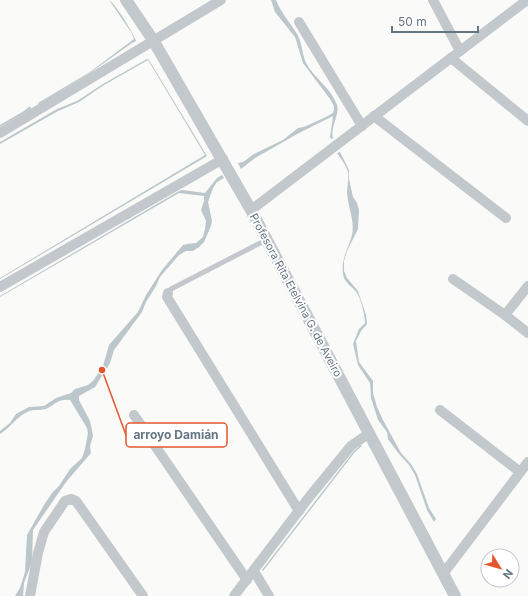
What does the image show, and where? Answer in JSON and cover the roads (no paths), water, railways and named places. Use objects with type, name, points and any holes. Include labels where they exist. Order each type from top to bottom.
[{"type":"street","name":"Profesora Rita Etelvina G. de Aveiro","points":[[126,0],[153,40],[234,178],[455,596]]},
{"type":"street","points":[[0,133],[221,0]]},
{"type":"street","points":[[432,0],[460,51]]},
{"type":"street","points":[[251,210],[527,0]]},
{"type":"street","points":[[299,22],[362,126]]},
{"type":"street","points":[[451,58],[528,121]]},
{"type":"street","points":[[374,116],[506,218]]},
{"type":"street","points":[[0,287],[224,162]]},
{"type":"street","points":[[453,279],[528,333]]},
{"type":"street","points":[[505,315],[528,286]]},
{"type":"street","points":[[168,293],[167,297],[299,511]]},
{"type":"street","points":[[440,410],[520,472]]},
{"type":"street","points":[[134,415],[247,580]]},
{"type":"street","points":[[234,596],[351,446],[368,434]]},
{"type":"street","points":[[443,574],[528,462]]},
{"type":"street","points":[[30,596],[38,553],[44,532],[65,502],[71,499],[76,501],[143,596]]},
{"type":"street","points":[[254,571],[269,596]]},
{"type":"lane","points":[[168,293],[171,289],[267,239]]},
{"type":"place","name":"arroyo Damián","points":[[102,370]]}]
